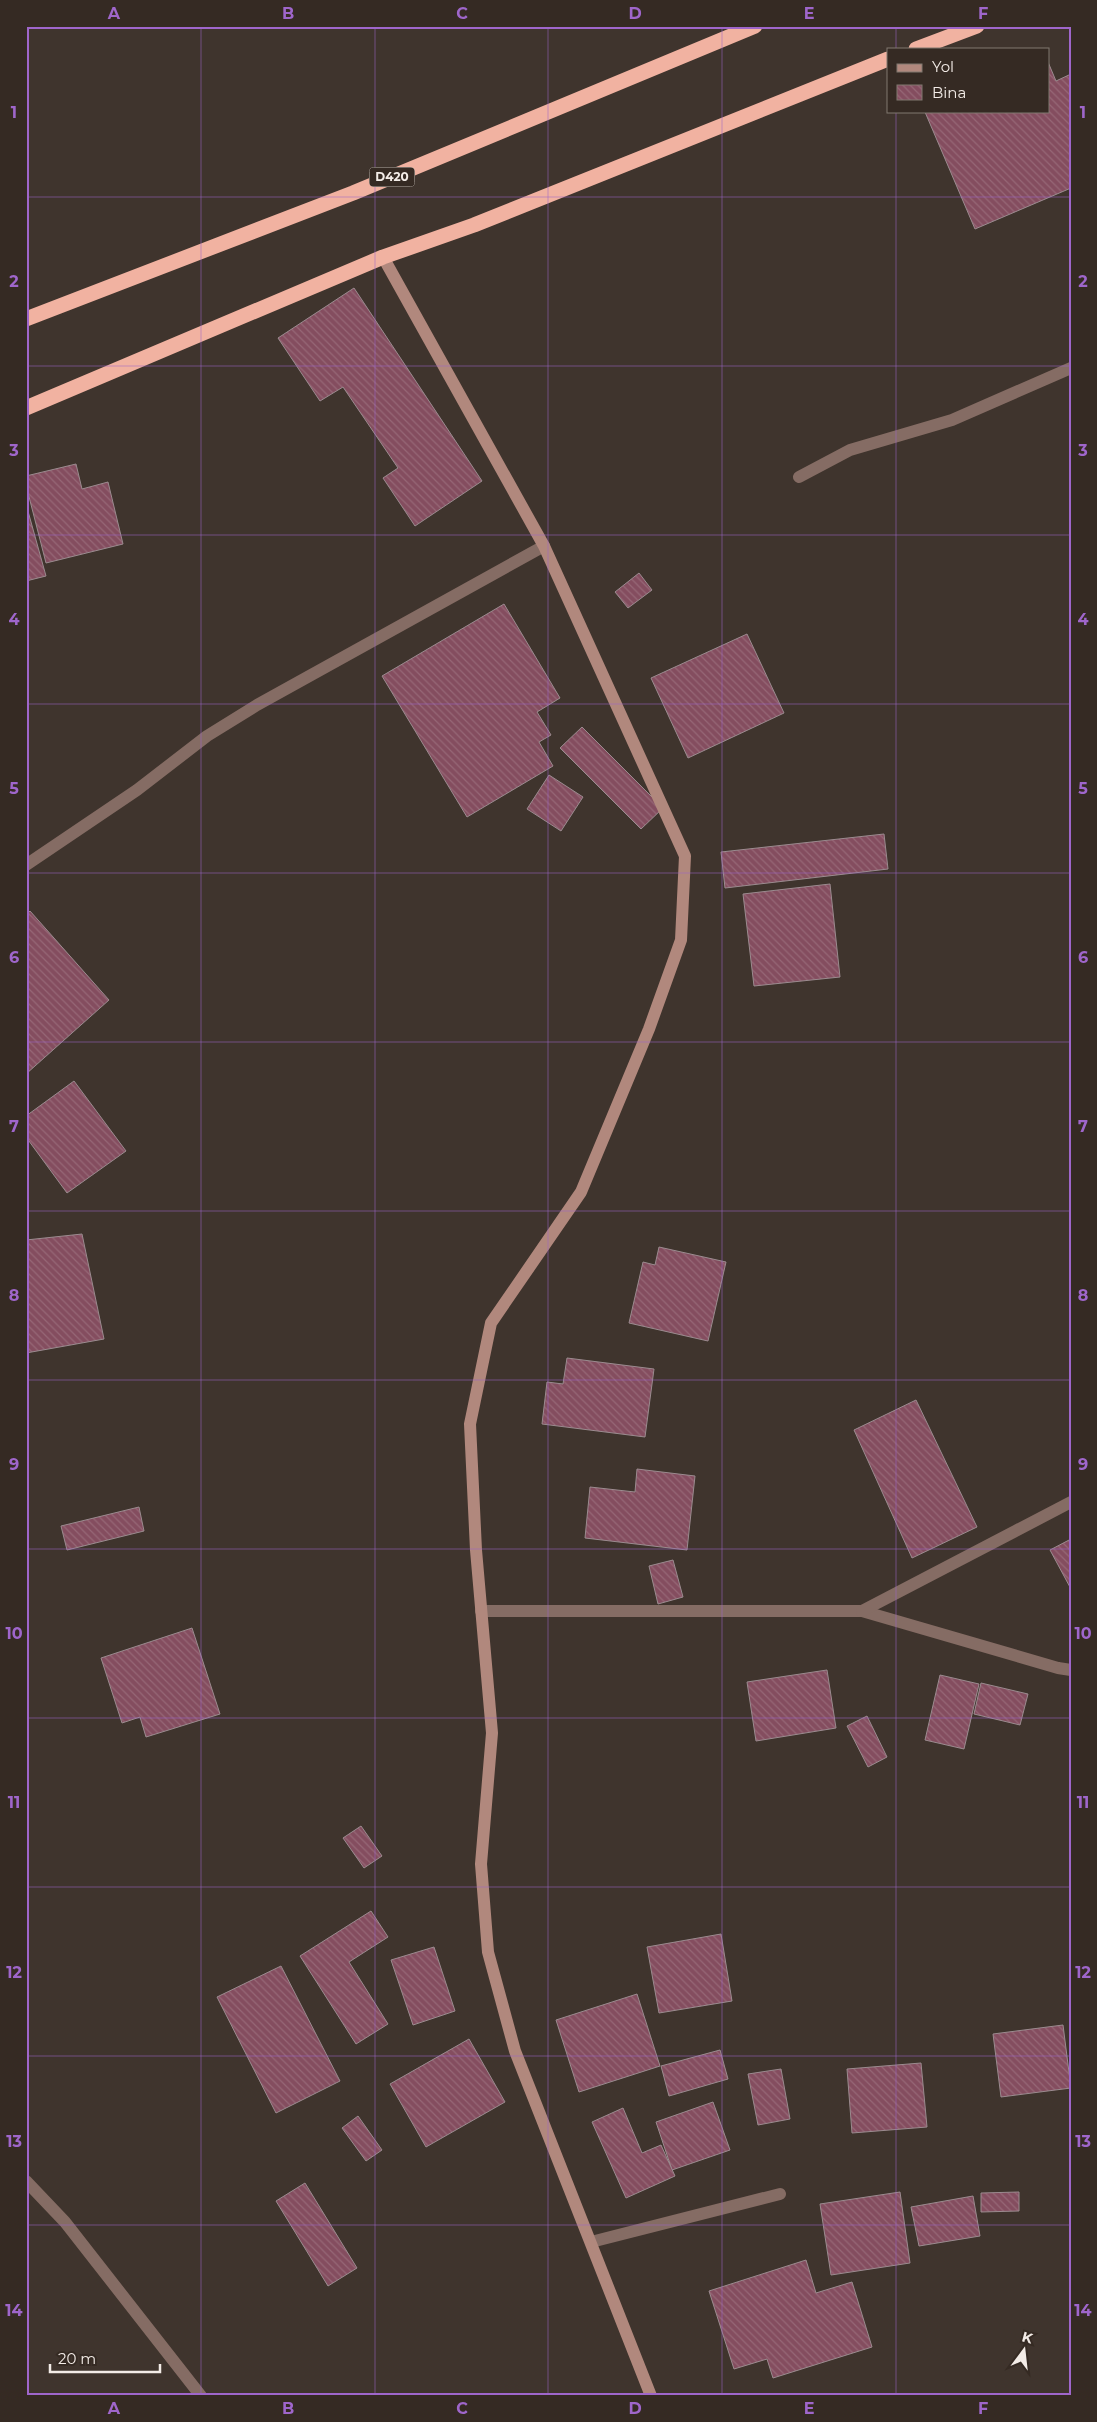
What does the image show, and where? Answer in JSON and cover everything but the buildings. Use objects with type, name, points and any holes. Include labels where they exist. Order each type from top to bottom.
[{"type":"highway","name":"D420","points":[[26,319],[353,193],[755,26]]},
{"type":"highway","points":[[919,48],[977,26]]},
{"type":"highway","points":[[26,408],[383,257],[474,226],[887,59]]},
{"type":"street","points":[[383,257],[544,546],[685,856],[681,940],[649,1029],[581,1192],[492,1323],[470,1424],[481,1611],[492,1733],[481,1864],[488,1952],[516,2051],[651,2396]]},
{"type":"street","points":[[799,477],[850,450],[952,420],[1071,368]]},
{"type":"street","points":[[26,865],[137,790],[207,736],[257,705],[544,546]]},
{"type":"street","points":[[862,1611],[1071,1502]]},
{"type":"street","points":[[481,1611],[862,1611],[1058,1668],[1071,1670]]},
{"type":"street","points":[[26,2181],[65,2222],[201,2396]]},
{"type":"street","points":[[591,2242],[780,2194]]}]
